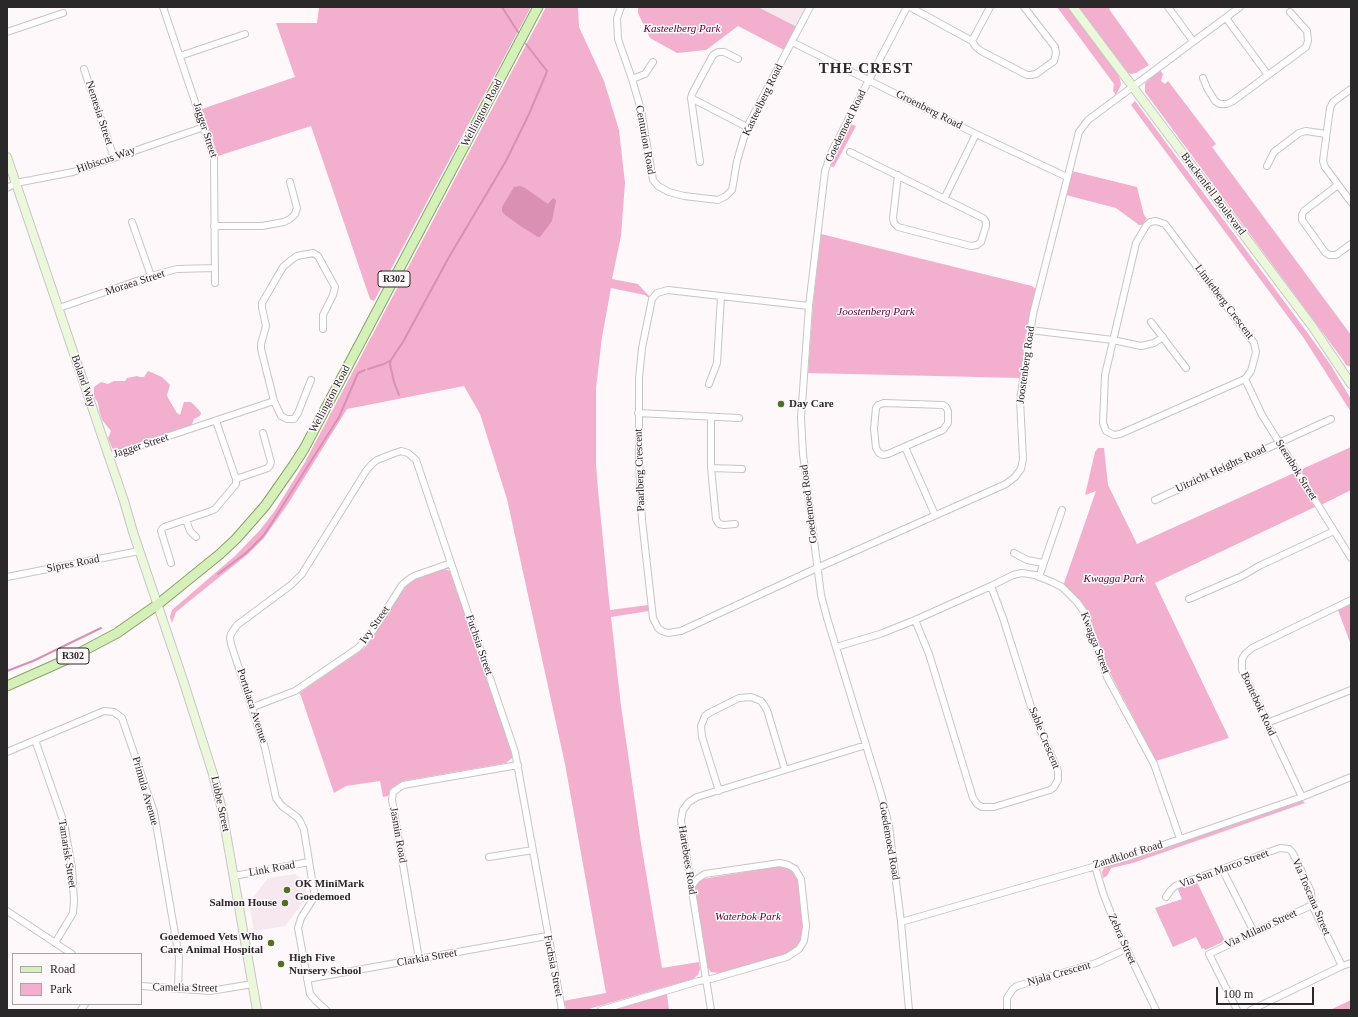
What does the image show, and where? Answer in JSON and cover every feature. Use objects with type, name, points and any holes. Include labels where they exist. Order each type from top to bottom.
[{"type":"main road","name":"Wellington Road","points":[[7,686],[70,658],[117,633],[157,605],[199,571],[236,539],[265,506],[293,466],[324,412],[538,7]]},
{"type":"street","name":"Jagger Street","points":[[163,7],[215,162],[215,282]]},
{"type":"street","name":"Centurion Road","points":[[621,7],[617,18],[618,39],[641,110],[648,145],[652,178],[655,184],[669,192]]},
{"type":"street","name":"Kasteelberg Road","points":[[669,192],[684,196],[714,200],[726,196],[733,186],[737,161],[747,128],[810,7]]},
{"type":"street","name":"Goedemoed Road","points":[[907,7],[832,151],[825,171],[809,306],[802,406],[802,430],[821,595],[889,826],[901,922],[909,1010]]},
{"type":"street","points":[[910,7],[972,41],[978,49],[1026,75],[1031,75],[1038,73],[1054,61],[1056,53],[1055,48],[1024,7]]},
{"type":"street","points":[[972,41],[990,7]]},
{"type":"street","name":"Brackenfell Boulevard","points":[[1073,7],[1308,321],[1351,382]]},
{"type":"street","points":[[1168,7],[1193,41]]},
{"type":"street","name":"Joostenberg Road","points":[[817,568],[1006,484],[1015,477],[1023,460],[1020,400],[1030,330],[1078,132],[1088,120],[1168,59],[1240,7]]},
{"type":"street","points":[[1203,78],[1215,101],[1223,105],[1230,103],[1302,50],[1307,44],[1307,31],[1290,12]]},
{"type":"street","points":[[7,32],[63,13]]},
{"type":"street","points":[[1226,18],[1268,75]]},
{"type":"street","points":[[180,56],[245,34]]},
{"type":"street","name":"Groenberg Road","points":[[792,42],[976,134],[1067,177]]},
{"type":"street","points":[[700,162],[691,98],[713,55],[718,52],[724,52],[738,59]]},
{"type":"street","points":[[632,79],[645,74],[653,62]]},
{"type":"street","name":"Nemesia Street","points":[[84,69],[114,158]]},
{"type":"street","points":[[1351,89],[1330,106],[1323,163],[1351,202]]},
{"type":"street","points":[[691,98],[747,128]]},
{"type":"street","name":"Hibiscus Way","points":[[7,188],[16,183],[64,174],[204,127]]},
{"type":"street","points":[[1267,166],[1274,152],[1299,133],[1306,131],[1326,134]]},
{"type":"street","points":[[944,199],[976,134]]},
{"type":"street","points":[[850,152],[898,175],[981,217],[984,220],[986,228],[983,240],[975,246],[971,246],[901,229],[896,225],[893,218],[898,175]]},
{"type":"street","name":"Boland Way","points":[[7,157],[109,456],[157,605]]},
{"type":"street","points":[[214,226],[262,226],[284,222],[290,219],[295,214],[297,208],[290,182]]},
{"type":"street","points":[[1338,185],[1304,211],[1302,220],[1325,252],[1329,255],[1336,255],[1351,244]]},
{"type":"street","name":"Limietberg Crescent","points":[[1153,221],[1159,221],[1165,224],[1254,343],[1256,348],[1251,371],[1245,379],[1120,434],[1114,435],[1106,431],[1103,423],[1104,383],[1113,340],[1136,243],[1147,224],[1153,221]]},
{"type":"street","points":[[132,222],[151,276]]},
{"type":"street","points":[[311,380],[294,419],[287,420],[281,416],[274,401],[261,344],[266,326],[262,303],[283,267],[297,256],[313,253],[318,256],[335,287],[334,295],[323,316],[323,329]]},
{"type":"street","name":"Moraea Street","points":[[59,308],[151,276],[177,270],[214,268]]},
{"type":"street","name":"Paarlberg Crescent","points":[[809,306],[664,290],[657,293],[651,302],[642,348],[638,414],[639,476],[642,520],[653,618],[658,628],[668,633],[681,631],[817,568]]},
{"type":"street","points":[[709,384],[717,363],[721,296]]},
{"type":"street","points":[[1152,322],[1186,368]]},
{"type":"street","points":[[1030,330],[1113,340],[1141,346],[1154,343],[1163,338]]},
{"type":"street","name":"Steenbok Street","points":[[1245,379],[1262,415],[1351,558]]},
{"type":"street","name":"Jagger Street","points":[[109,456],[274,401]]},
{"type":"street","points":[[884,403],[941,404],[946,407],[949,421],[946,428],[905,447],[886,455],[881,454],[877,450],[874,429],[878,405],[884,403]]},
{"type":"street","points":[[638,414],[739,418]]},
{"type":"street","points":[[711,417],[711,468],[716,520],[719,524],[735,524]]},
{"type":"street","name":"Uitzicht Heights Road","points":[[1155,500],[1331,419]]},
{"type":"street","points":[[171,563],[161,531],[162,529],[215,509],[234,486],[236,479],[216,421]]},
{"type":"street","points":[[236,479],[268,468],[272,462],[263,433]]},
{"type":"street","points":[[905,447],[935,515]]},
{"type":"street","name":"Fuchsia Street","points":[[401,451],[408,452],[416,460],[506,725],[518,765],[562,1010]]},
{"type":"street","name":"Portulaca Avenue","points":[[326,1010],[312,997],[309,989],[298,928],[301,918],[314,896],[314,887],[304,830],[300,821],[282,806],[276,798],[266,748],[230,638],[233,630],[245,619],[291,585],[299,577],[366,471],[372,464],[401,451]]},
{"type":"street","points":[[711,468],[742,469]]},
{"type":"street","points":[[1039,577],[1062,510]]},
{"type":"street","points":[[186,520],[190,531],[196,537]]},
{"type":"street","points":[[1189,600],[1334,531]]},
{"type":"street","name":"Sipres Road","points":[[7,577],[139,551]]},
{"type":"street","points":[[1014,553],[1027,560],[1043,563]]},
{"type":"street","name":"Ivy Street","points":[[253,707],[295,691],[358,648],[369,637],[402,585],[414,576],[451,563]]},
{"type":"street","name":"Kwagga Street","points":[[836,647],[880,634],[915,620],[1012,575],[1022,573],[1039,577],[1062,587],[1077,602],[1085,613],[1107,677],[1151,757],[1180,839]]},
{"type":"street","name":"Sable Crescent","points":[[915,620],[928,654],[973,798],[977,804],[982,807],[994,807],[1050,790],[1054,787],[1058,780],[1058,771],[1033,713],[1003,618],[991,586]]},
{"type":"street","name":"Bontebok Road","points":[[1302,797],[1242,670],[1241,662],[1243,656],[1248,650],[1351,600]]},
{"type":"street","name":"Lubbe Street","points":[[157,605],[215,780],[222,810],[257,1010]]},
{"type":"street","points":[[1267,723],[1351,690]]},
{"type":"street","points":[[719,791],[702,737],[701,726],[705,716],[709,713],[739,698],[751,697],[761,701],[764,705],[767,710],[785,770]]},
{"type":"street","name":"Primula Avenue","points":[[7,752],[104,712],[114,712],[122,718],[154,812],[179,957],[178,989]]},
{"type":"street","name":"Tamarisk Street","points":[[35,740],[64,823],[72,868],[74,901],[73,913],[55,943]]},
{"type":"street","name":"Hartebees Road","points":[[711,1010],[682,828],[681,814],[686,805],[693,799],[866,746]]},
{"type":"street","name":"Jasmin Road","points":[[419,959],[392,800],[393,792],[403,784],[518,765]]},
{"type":"street","name":"Zandkloof Road","points":[[901,922],[1131,856],[1302,797],[1351,777]]},
{"type":"street","name":"Via San Marco Street","points":[[1166,898],[1175,886],[1280,848],[1286,848]]},
{"type":"street","name":"Via Toscana Street","points":[[1286,848],[1292,852],[1311,892],[1312,905],[1342,966]]},
{"type":"street","points":[[489,857],[533,850]]},
{"type":"street","name":"Link Road","points":[[234,876],[309,862]]},
{"type":"street","points":[[602,1010],[792,955],[802,945],[807,931],[801,878],[798,872],[792,867],[780,864],[705,874],[697,879],[691,887]]},
{"type":"street","name":"Zebra Street","points":[[1095,866],[1110,911],[1126,949],[1156,1010]]},
{"type":"street","points":[[1222,869],[1254,932]]},
{"type":"street","name":"Via Milano Street","points":[[1236,1010],[1210,954],[1312,905]]},
{"type":"street","points":[[7,911],[70,953]]},
{"type":"street","name":"Clarkia Street","points":[[307,979],[548,936]]},
{"type":"street","name":"Njala Crescent","points":[[1007,1010],[1007,998],[1017,986],[1096,963],[1126,949]]},
{"type":"street","points":[[1251,1010],[1351,963]]},
{"type":"street","name":"Camelia Street","points":[[142,986],[210,991],[253,984]]},
{"type":"shaded area","points":[[757,7],[807,7],[797,27]]},
{"type":"shaded area","points":[[520,186],[548,204],[553,198],[556,200],[552,221],[540,237],[522,227],[505,215],[502,211],[502,207],[514,187]]},
{"type":"shaded area","points":[[295,874],[305,881],[307,897],[285,926],[254,931],[249,903],[268,878]]},
{"type":"green space","points":[[319,7],[531,7],[374,301],[370,299],[311,126],[218,156],[202,109],[295,77],[276,23],[317,23]]},
{"type":"green space","points":[[546,7],[578,7],[579,27],[604,81],[619,130],[625,183],[621,236],[612,279],[638,284],[649,296],[649,298],[645,295],[611,288],[602,337],[596,388],[596,464],[610,610],[648,605],[649,611],[611,617],[621,706],[641,843],[662,968],[699,962],[700,969],[698,975],[693,979],[585,1010],[567,1010],[563,1001],[606,993],[565,764],[507,499],[480,414],[464,386],[347,409],[288,504],[263,539],[248,554],[176,612],[172,623],[170,617],[172,610],[235,556],[260,530],[274,512],[305,462]]},
{"type":"green space","name":"Kasteelberg Park","points":[[638,7],[758,7],[797,27],[784,50],[738,26],[706,50],[677,53],[650,38],[638,13]]},
{"type":"green space","points":[[1057,7],[1068,7],[1117,73],[1121,85],[1116,95],[1113,91],[1114,84]]},
{"type":"green space","points":[[1077,7],[1111,7],[1109,9],[1149,65],[1136,73],[1131,74],[1126,72]]},
{"type":"green space","points":[[1160,70],[1163,74],[1161,81],[1165,84],[1168,81],[1216,144],[1212,147],[1351,335],[1351,367],[1346,365],[1145,92],[1145,83]]},
{"type":"green space","points":[[1135,101],[1330,364],[1351,399],[1351,412],[1303,337],[1131,105]]},
{"type":"green space","points":[[850,124],[856,126],[834,167],[830,166],[836,152]]},
{"type":"green space","points":[[1072,171],[1137,187],[1144,215],[1147,219],[1142,225],[1139,225],[1116,208],[1066,195]]},
{"type":"green space","name":"Joostenberg Park","points":[[821,234],[1032,286],[1036,289],[1025,337],[1020,378],[808,373],[813,304]]},
{"type":"green space","points":[[148,371],[162,377],[170,385],[167,395],[177,413],[180,415],[184,402],[191,402],[201,413],[200,416],[194,419],[191,427],[184,427],[175,433],[164,434],[158,438],[140,442],[138,445],[114,450],[108,438],[111,431],[102,420],[98,403],[94,397],[94,387],[101,382],[108,384],[114,381],[125,381],[127,378],[137,376],[144,377]]},
{"type":"green space","points":[[1351,447],[1351,490],[1321,505],[1300,470]]},
{"type":"green space","name":"Kwagga Park","points":[[1098,448],[1104,448],[1108,485],[1137,544],[1294,473],[1315,507],[1155,583],[1229,738],[1156,761],[1110,673],[1088,613],[1076,597],[1063,586],[1096,491],[1085,495],[1095,452]]},
{"type":"green space","points":[[441,569],[450,571],[452,574],[513,754],[512,758],[506,763],[403,781],[392,788],[388,796],[383,797],[380,781],[346,786],[334,793],[299,693],[368,644],[406,585],[415,578]]},
{"type":"green space","points":[[1351,604],[1351,645],[1338,610]]},
{"type":"green space","points":[[1301,799],[1305,803],[1133,863],[1111,868],[1107,876],[1103,878],[1102,872],[1104,868],[1109,865]]},
{"type":"green space","name":"Waterbok Park","points":[[781,866],[791,869],[796,874],[798,880],[803,926],[801,939],[797,947],[787,954],[719,973],[711,972],[707,967],[695,889],[698,881]]},
{"type":"green space","points":[[1195,881],[1197,882],[1225,941],[1205,950],[1204,948],[1202,949],[1196,937],[1173,947],[1155,908],[1182,899],[1178,890],[1180,887]]},
{"type":"green space","points":[[667,994],[669,1010],[613,1010]]},
{"type":"green space","points":[[1351,1000],[1351,1010],[1330,1010]]},
{"type":"waterway","points":[[502,7],[518,32]]},
{"type":"waterway","points":[[399,395],[394,382],[390,364],[391,360],[403,342],[449,257],[506,161],[529,114],[546,74],[547,71],[526,44]]},
{"type":"waterway","points":[[368,369],[391,360]]},
{"type":"waterway","points":[[218,574],[246,553],[264,535],[339,417],[358,373],[365,370]]},
{"type":"waterway","points":[[7,671],[33,661],[101,628]]},
{"type":"place","name":"Day Care","points":[[781,404]]},
{"type":"place","name":"OK MiniMark Goedemoed","points":[[287,890]]},
{"type":"place","name":"Salmon House","points":[[285,903]]},
{"type":"place","name":"Goedemoed Vets Who Care Animal Hospital","points":[[271,943]]},
{"type":"place","name":"High Five Nursery School","points":[[281,964]]},
{"type":"district","name":"THE CREST","points":[[866,69]]}]
